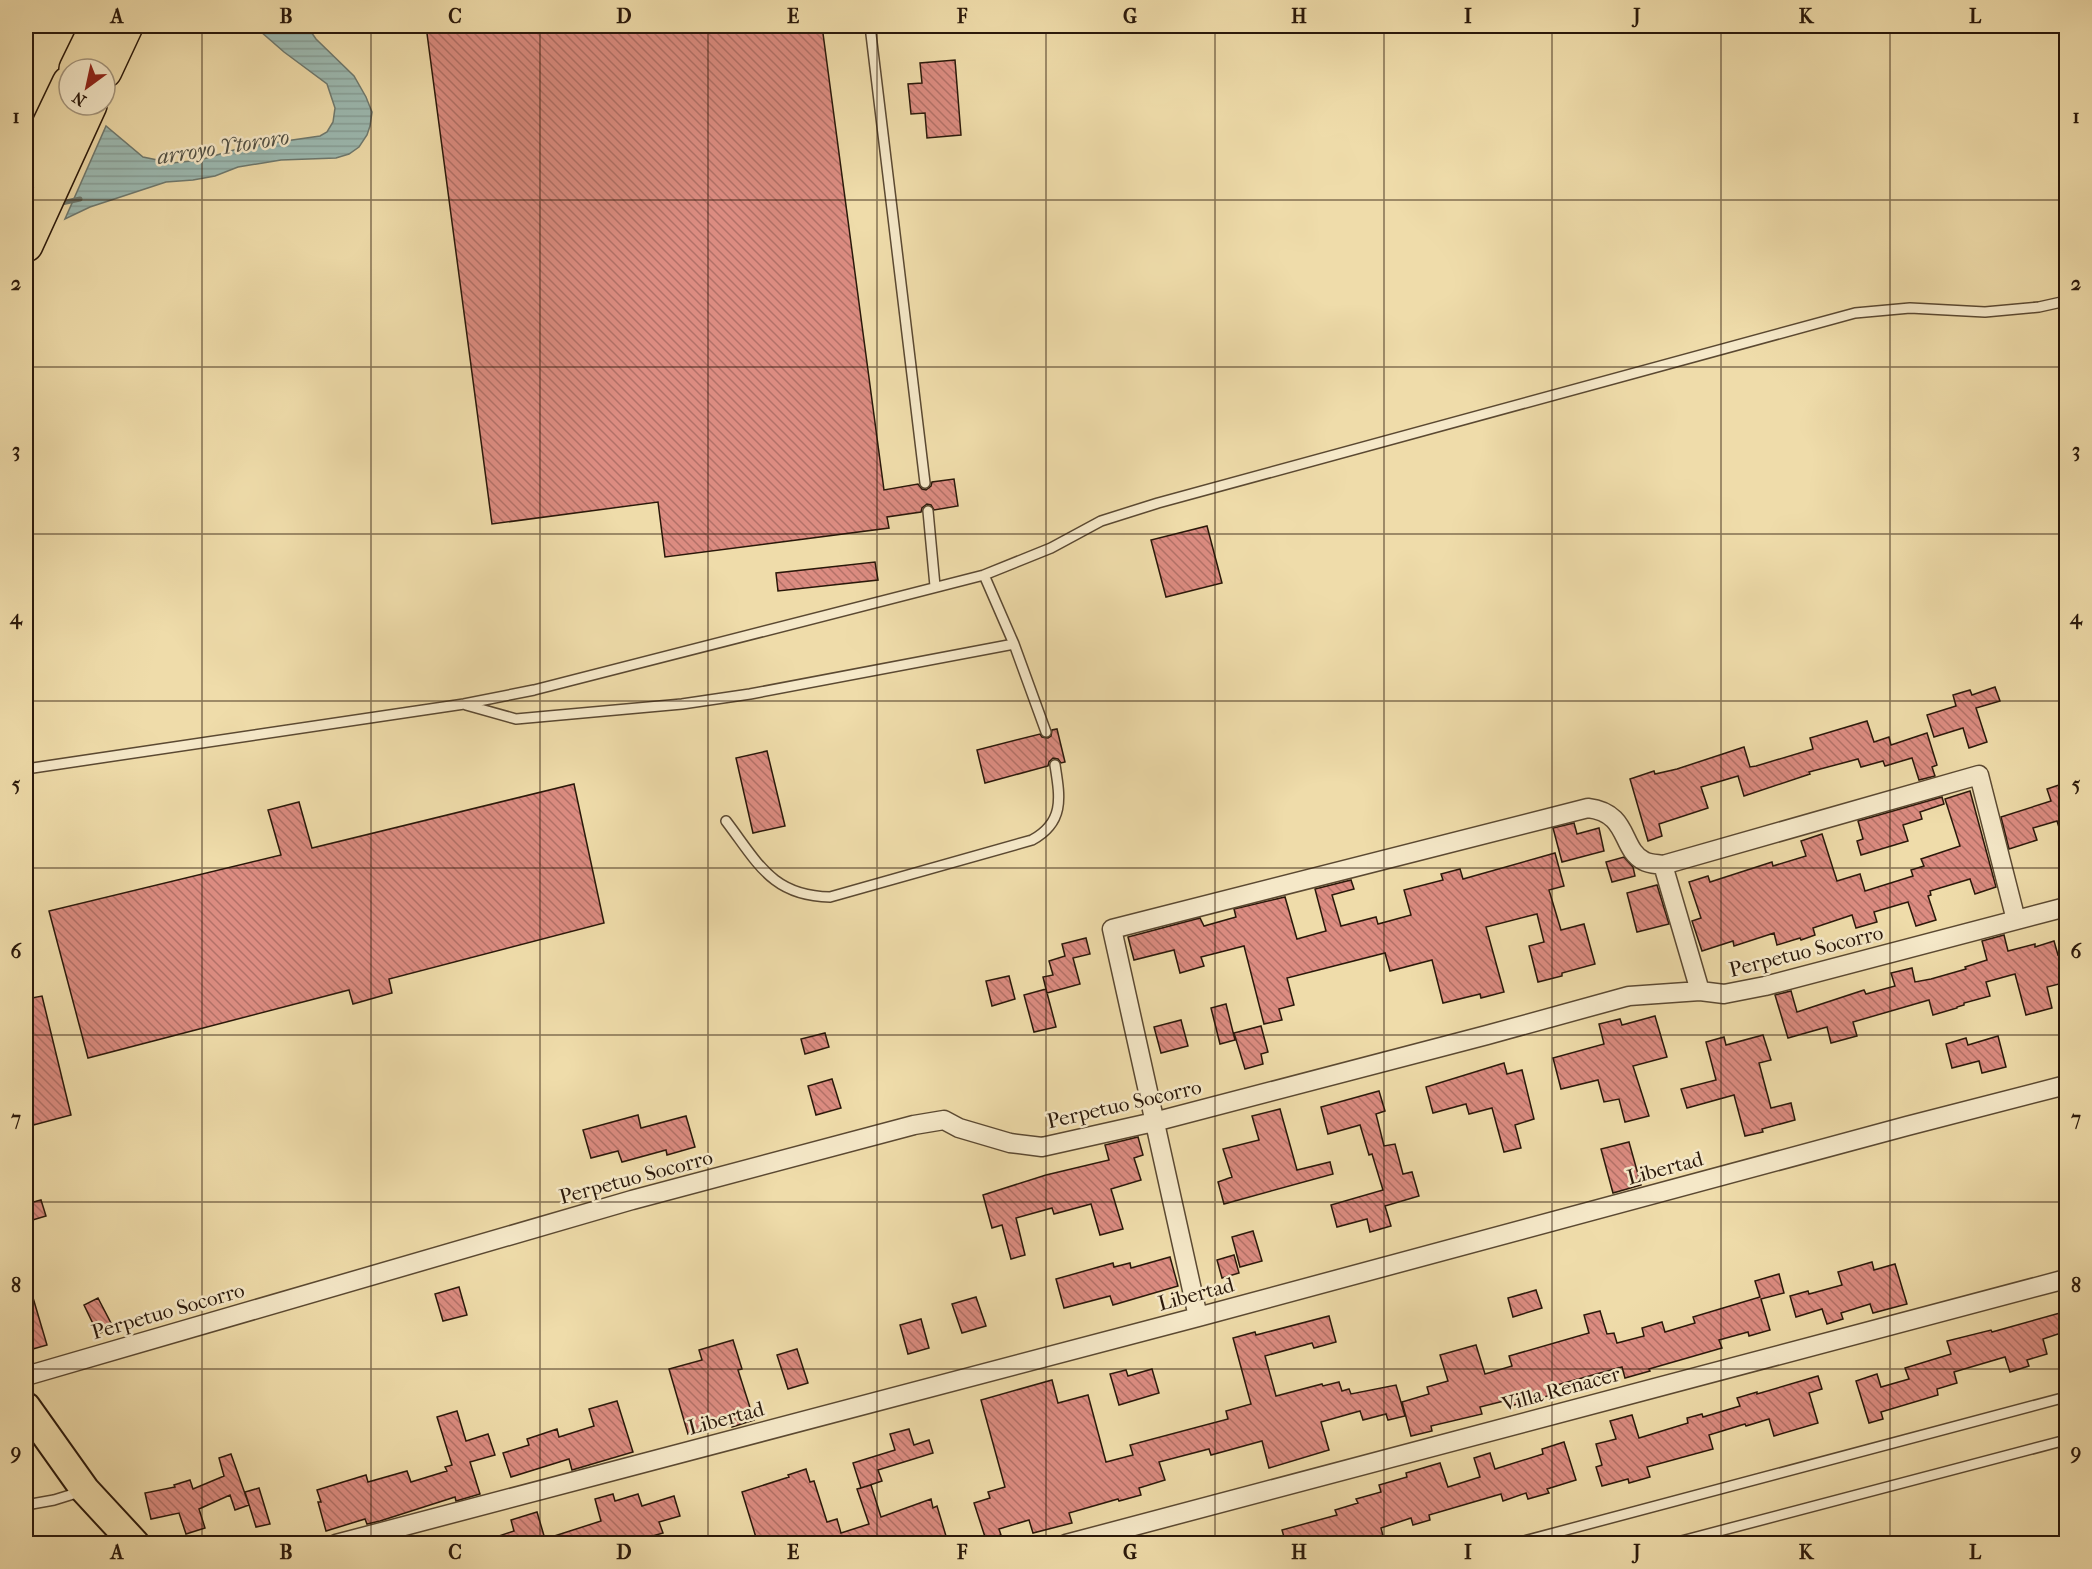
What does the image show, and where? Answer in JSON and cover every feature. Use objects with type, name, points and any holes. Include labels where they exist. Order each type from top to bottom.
[{"type":"highway","points":[[82,57],[97,26]]},
{"type":"highway","points":[[112,57],[126,26]]},
{"type":"highway","points":[[26,173],[57,108]]},
{"type":"highway","points":[[26,245],[84,117]]},
{"type":"main road","points":[[26,1407],[85,1490],[135,1544]]},
{"type":"street","points":[[1198,1317],[1112,928],[1588,808],[1600,809],[1611,816],[1644,861],[1663,865],[1979,775],[2016,920]]},
{"type":"street","points":[[1663,865],[1700,992]]},
{"type":"street","name":"Perpetuo Socorro","points":[[26,1376],[632,1200],[914,1125],[944,1120],[959,1128],[1010,1143],[1042,1147],[1154,1122],[1629,996],[1700,992],[1724,994],[1765,986],[2067,908]]},
{"type":"street","name":"Libertad","points":[[336,1544],[2067,1085]]},
{"type":"street","name":"Villa Renacer","points":[[1066,1544],[2067,1279]]},
{"type":"lane","points":[[870,26],[925,483]]},
{"type":"lane","points":[[26,770],[464,704],[534,690],[984,575],[1051,548],[1101,521],[1158,503],[1855,313],[1910,308],[1984,312],[2039,307],[2067,301]]},
{"type":"lane","points":[[928,511],[935,586]]},
{"type":"lane","points":[[984,575],[1014,644],[1046,732]]},
{"type":"lane","points":[[464,704],[516,719],[682,704],[750,694],[1014,644]]},
{"type":"lane","points":[[726,821],[770,878],[786,889],[809,896],[830,897],[1032,840],[1041,835],[1051,825],[1058,811],[1060,797],[1055,765]]},
{"type":"lane","points":[[1513,1544],[2067,1397]]},
{"type":"lane","points":[[1670,1544],[2067,1440]]},
{"type":"lane","points":[[26,1505],[54,1500],[85,1490]]},
{"type":"water","points":[[258,26],[307,26],[316,39],[354,76],[372,112],[367,135],[359,147],[349,154],[336,158],[281,160],[238,167],[215,176],[166,182],[90,207],[65,219],[106,126],[143,157],[172,163],[200,160],[244,147],[320,136],[327,132],[333,122],[335,108],[327,84],[284,52],[260,31]]},
{"type":"building","points":[[426,26],[822,26],[884,490],[918,484],[926,490],[932,482],[954,479],[958,506],[934,510],[931,505],[927,504],[921,512],[887,517],[889,528],[665,557],[658,502],[492,524]]},
{"type":"building","points":[[955,60],[961,135],[927,138],[925,113],[911,114],[908,84],[922,83],[920,63]]},
{"type":"building","points":[[1207,526],[1222,583],[1166,597],[1151,540]]},
{"type":"building","points":[[875,562],[878,580],[778,591],[776,573]]},
{"type":"building","points":[[1995,687],[2000,701],[1976,708],[1987,742],[1969,748],[1963,728],[1934,737],[1927,715],[1956,706],[1953,695],[1970,690],[1972,695]]},
{"type":"building","points":[[1867,721],[1874,742],[1889,737],[1891,745],[1927,733],[1937,765],[1932,767],[1935,776],[1919,780],[1912,758],[1885,766],[1883,761],[1861,767],[1858,759],[1809,772],[1810,774],[1744,796],[1738,776],[1701,787],[1708,808],[1659,824],[1662,836],[1648,841],[1630,779],[1654,771],[1655,774],[1677,769],[1744,747],[1750,767],[1756,766],[1813,749],[1810,738]]},
{"type":"building","points":[[1057,729],[1065,762],[1061,763],[1058,759],[1053,758],[1048,766],[985,783],[977,750],[1040,734],[1048,738],[1052,730]]},
{"type":"building","points":[[767,751],[785,826],[753,833],[736,758]]},
{"type":"building","points":[[574,784],[604,923],[389,979],[392,993],[353,1004],[349,990],[88,1058],[49,911],[281,855],[268,810],[299,802],[312,848]]},
{"type":"building","points":[[2062,784],[2064,791],[2067,790],[2067,840],[2063,840],[2057,821],[2033,828],[2037,840],[2009,849],[2001,817],[2051,801],[2047,789]]},
{"type":"building","points":[[1970,791],[1996,887],[1975,894],[1970,879],[1930,891],[1931,895],[1928,896],[1936,920],[1916,926],[1908,902],[1874,912],[1877,922],[1856,928],[1852,915],[1813,928],[1815,935],[1801,940],[1800,938],[1777,945],[1774,933],[1734,946],[1733,941],[1702,951],[1692,921],[1701,918],[1689,882],[1708,876],[1710,882],[1772,862],[1773,866],[1806,856],[1801,841],[1822,834],[1837,881],[1860,874],[1865,891],[1913,876],[1911,870],[1924,866],[1921,859],[1960,846],[1945,799]]},
{"type":"building","points":[[1942,797],[1944,804],[1920,812],[1922,819],[1903,825],[1908,841],[1861,855],[1857,841],[1863,839],[1858,821]]},
{"type":"building","points":[[1574,823],[1577,834],[1599,828],[1604,851],[1562,862],[1553,828]]},
{"type":"building","points":[[1555,853],[1564,886],[1549,890],[1561,930],[1584,924],[1595,964],[1538,982],[1529,946],[1544,942],[1537,914],[1486,927],[1504,992],[1481,998],[1480,994],[1443,1003],[1432,960],[1390,971],[1385,953],[1287,978],[1294,1005],[1279,1009],[1282,1020],[1264,1024],[1244,946],[1201,957],[1204,966],[1180,973],[1174,950],[1134,960],[1128,937],[1200,918],[1204,926],[1236,917],[1234,909],[1285,897],[1297,939],[1326,931],[1315,889],[1351,880],[1354,889],[1332,895],[1341,926],[1376,917],[1378,924],[1411,915],[1404,890],[1443,880],[1441,874],[1460,869],[1463,879]]},
{"type":"building","points":[[1624,857],[1633,867],[1635,876],[1612,882],[1606,862]]},
{"type":"building","points":[[1657,885],[1669,924],[1637,932],[1627,893]]},
{"type":"building","points":[[2004,935],[2008,951],[2035,944],[2035,947],[2054,941],[2058,955],[2067,953],[2067,982],[2047,987],[2052,1008],[2026,1015],[2015,974],[1986,982],[1990,996],[1933,1015],[1929,1000],[1853,1022],[1857,1036],[1831,1043],[1827,1027],[1788,1038],[1775,995],[1791,991],[1797,1012],[1864,990],[1866,994],[1895,986],[1891,973],[1912,968],[1915,982],[1931,979],[1987,960],[1982,941]]},
{"type":"building","points":[[1086,938],[1090,954],[1073,958],[1080,984],[1047,993],[1043,977],[1053,975],[1049,961],[1065,956],[1062,944]]},
{"type":"building","points":[[1009,976],[1015,999],[992,1006],[986,981]]},
{"type":"building","points":[[1046,989],[1056,1027],[1034,1032],[1024,995]]},
{"type":"building","points":[[42,996],[71,1115],[26,1127],[26,999]]},
{"type":"building","points":[[1226,1004],[1235,1040],[1220,1044],[1211,1008]]},
{"type":"building","points":[[1655,1016],[1667,1057],[1633,1066],[1649,1116],[1625,1122],[1619,1099],[1604,1102],[1598,1080],[1561,1089],[1553,1058],[1604,1044],[1599,1024],[1620,1019],[1622,1025]]},
{"type":"building","points":[[1181,1020],[1188,1046],[1161,1053],[1154,1027]]},
{"type":"building","points":[[1261,1026],[1268,1052],[1261,1054],[1263,1064],[1245,1069],[1234,1033]]},
{"type":"building","points":[[825,1033],[829,1047],[805,1054],[801,1039]]},
{"type":"building","points":[[1763,1035],[1771,1060],[1759,1063],[1771,1108],[1791,1103],[1795,1120],[1745,1136],[1734,1095],[1687,1108],[1681,1089],[1716,1080],[1706,1042],[1724,1037],[1726,1045]]},
{"type":"building","points":[[1998,1036],[2006,1067],[1982,1073],[1979,1061],[1952,1068],[1946,1044],[1966,1038],[1968,1045]]},
{"type":"building","points":[[1504,1063],[1507,1074],[1522,1070],[1534,1119],[1515,1125],[1521,1148],[1504,1152],[1492,1108],[1469,1114],[1466,1104],[1433,1113],[1426,1087]]},
{"type":"building","points":[[832,1079],[841,1108],[816,1115],[808,1086]]},
{"type":"building","points":[[1379,1091],[1385,1111],[1376,1114],[1384,1146],[1395,1144],[1403,1174],[1412,1172],[1419,1196],[1385,1206],[1391,1226],[1370,1232],[1367,1219],[1337,1227],[1331,1205],[1383,1190],[1360,1125],[1328,1134],[1321,1107]]},
{"type":"building","points":[[1280,1109],[1297,1170],[1330,1162],[1333,1174],[1224,1204],[1218,1182],[1232,1177],[1223,1149],[1259,1140],[1252,1116]]},
{"type":"building","points":[[638,1115],[641,1128],[686,1116],[695,1147],[667,1155],[666,1150],[622,1162],[618,1151],[591,1158],[583,1130]]},
{"type":"building","points":[[1138,1137],[1143,1155],[1134,1158],[1141,1180],[1111,1189],[1123,1229],[1100,1235],[1091,1204],[1054,1214],[1052,1208],[1016,1218],[1025,1255],[1011,1259],[1002,1225],[992,1228],[983,1195],[1046,1175],[1109,1160],[1105,1145]]},
{"type":"building","points":[[1629,1142],[1641,1185],[1613,1193],[1601,1149]]},
{"type":"building","points":[[41,1200],[46,1216],[26,1222],[26,1204]]},
{"type":"building","points":[[1253,1231],[1262,1261],[1240,1267],[1232,1237]]},
{"type":"building","points":[[1234,1255],[1239,1273],[1222,1278],[1217,1260]]},
{"type":"building","points":[[1170,1257],[1178,1286],[1113,1305],[1110,1296],[1064,1308],[1056,1279],[1113,1263],[1114,1267],[1130,1263],[1131,1268]]},
{"type":"building","points":[[1872,1262],[1874,1270],[1895,1264],[1907,1304],[1873,1313],[1870,1304],[1841,1313],[1843,1319],[1827,1324],[1822,1309],[1796,1317],[1790,1296],[1808,1291],[1809,1294],[1842,1285],[1838,1272]]},
{"type":"building","points":[[1779,1274],[1784,1293],[1761,1299],[1770,1330],[1749,1336],[1748,1332],[1719,1340],[1722,1348],[1625,1378],[1622,1367],[1553,1386],[1555,1394],[1510,1406],[1508,1400],[1480,1407],[1482,1414],[1431,1426],[1432,1431],[1411,1436],[1402,1402],[1429,1394],[1427,1387],[1448,1381],[1440,1355],[1476,1345],[1485,1374],[1512,1366],[1509,1356],[1589,1333],[1584,1315],[1600,1311],[1607,1334],[1614,1333],[1617,1343],[1644,1336],[1642,1328],[1662,1322],[1665,1332],[1695,1323],[1693,1317],[1760,1297],[1755,1281]]},
{"type":"building","points":[[459,1287],[467,1315],[443,1321],[435,1294]]},
{"type":"building","points":[[1536,1290],[1542,1308],[1513,1317],[1508,1298]]},
{"type":"building","points":[[31,1291],[47,1345],[26,1351],[26,1292]]},
{"type":"building","points":[[976,1297],[986,1326],[962,1333],[952,1304]]},
{"type":"building","points":[[98,1298],[113,1327],[98,1334],[84,1305]]},
{"type":"building","points":[[2067,1311],[2067,1331],[2043,1339],[2047,1354],[2027,1360],[2029,1366],[2010,1372],[2005,1357],[1954,1372],[1957,1383],[1937,1389],[1938,1395],[1881,1412],[1883,1419],[1869,1423],[1856,1381],[1877,1374],[1881,1387],[1909,1379],[1905,1368],[1951,1354],[1947,1341],[1991,1330],[1992,1332]]},
{"type":"building","points":[[1329,1316],[1336,1342],[1314,1348],[1312,1343],[1265,1356],[1276,1396],[1339,1382],[1342,1391],[1349,1389],[1351,1394],[1396,1385],[1405,1416],[1388,1420],[1386,1414],[1363,1420],[1360,1411],[1321,1422],[1329,1450],[1269,1468],[1262,1441],[1211,1455],[1209,1449],[1159,1462],[1165,1480],[1139,1488],[1141,1495],[1069,1513],[1072,1523],[1033,1533],[1029,1520],[999,1529],[1001,1535],[986,1540],[974,1503],[990,1498],[988,1492],[1005,1487],[981,1400],[1052,1380],[1058,1403],[1088,1395],[1106,1462],[1133,1455],[1130,1445],[1228,1419],[1226,1411],[1251,1404],[1233,1338],[1255,1332],[1256,1335]]},
{"type":"building","points":[[921,1319],[929,1348],[908,1354],[900,1325]]},
{"type":"building","points":[[733,1340],[742,1369],[738,1370],[754,1420],[732,1427],[731,1422],[688,1434],[669,1369],[702,1360],[699,1350]]},
{"type":"building","points":[[797,1349],[808,1383],[788,1389],[777,1355]]},
{"type":"building","points":[[1152,1369],[1159,1393],[1119,1405],[1110,1374],[1126,1370],[1128,1376]]},
{"type":"building","points":[[1818,1376],[1822,1389],[1809,1393],[1818,1423],[1774,1436],[1769,1419],[1746,1426],[1745,1424],[1709,1435],[1713,1449],[1647,1467],[1650,1477],[1629,1483],[1628,1479],[1602,1486],[1596,1467],[1602,1465],[1596,1444],[1616,1439],[1610,1421],[1632,1415],[1639,1438],[1688,1423],[1687,1418],[1702,1414],[1703,1417],[1740,1406],[1737,1398]]},
{"type":"building","points":[[617,1401],[633,1452],[572,1470],[569,1459],[511,1477],[503,1453],[529,1445],[527,1439],[557,1429],[559,1437],[594,1426],[589,1409]]},
{"type":"building","points":[[457,1411],[466,1441],[488,1434],[495,1455],[470,1462],[480,1494],[456,1501],[455,1497],[380,1521],[367,1524],[365,1519],[326,1531],[317,1490],[366,1475],[368,1482],[407,1471],[411,1482],[447,1471],[445,1467],[452,1465],[437,1417]]},
{"type":"building","points":[[909,1429],[914,1445],[929,1440],[933,1453],[878,1470],[882,1481],[861,1488],[853,1463],[895,1450],[890,1434]]},
{"type":"building","points":[[1564,1442],[1576,1480],[1547,1489],[1549,1493],[1528,1499],[1526,1493],[1503,1501],[1501,1494],[1429,1515],[1430,1520],[1413,1525],[1411,1518],[1381,1528],[1383,1536],[1358,1544],[1345,1544],[1344,1539],[1329,1544],[1286,1544],[1282,1530],[1337,1515],[1335,1510],[1358,1503],[1356,1499],[1381,1492],[1379,1485],[1407,1477],[1406,1473],[1440,1463],[1448,1487],[1480,1477],[1474,1458],[1490,1453],[1495,1469],[1543,1454],[1542,1449]]},
{"type":"building","points":[[231,1454],[249,1505],[235,1510],[230,1495],[199,1509],[205,1528],[186,1534],[179,1513],[151,1519],[145,1493],[175,1487],[174,1485],[190,1480],[193,1489],[224,1476],[219,1458]]},
{"type":"building","points":[[806,1469],[810,1482],[814,1481],[827,1522],[837,1519],[841,1533],[869,1524],[857,1489],[871,1485],[881,1517],[931,1499],[933,1508],[937,1506],[946,1536],[922,1544],[758,1544],[742,1492]]},
{"type":"building","points":[[259,1488],[270,1524],[256,1527],[245,1492]]},
{"type":"building","points":[[613,1494],[615,1501],[638,1494],[642,1506],[674,1496],[680,1516],[659,1522],[663,1533],[649,1537],[651,1544],[487,1544],[487,1540],[514,1531],[511,1520],[537,1512],[545,1539],[601,1521],[595,1499]]},
{"type":"waterway","name":"arroyo Ytororo","points":[[57,204],[80,199]]}]
